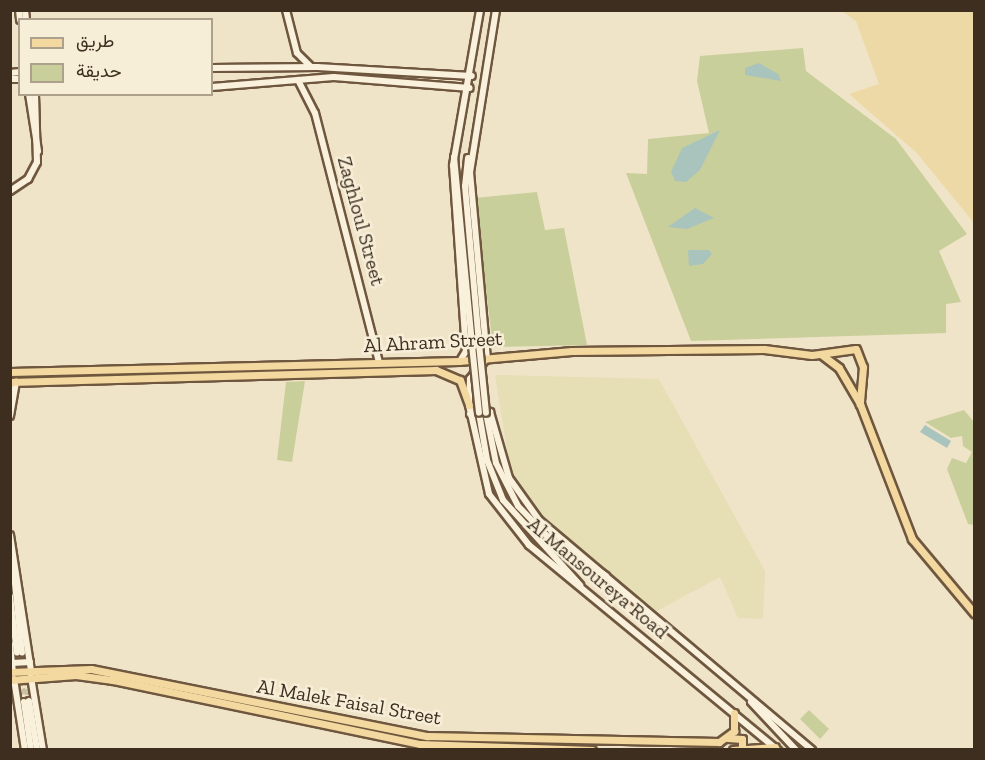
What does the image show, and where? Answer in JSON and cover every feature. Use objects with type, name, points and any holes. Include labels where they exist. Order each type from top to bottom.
[{"type":"main road","points":[[286,10],[297,53],[312,67]]},
{"type":"main road","points":[[459,361],[466,351],[454,157],[470,88],[480,10]]},
{"type":"main road","points":[[496,10],[465,186],[488,429],[496,463],[513,499],[535,526],[609,577]]},
{"type":"main road","points":[[288,68],[297,53]]},
{"type":"main road","points":[[213,68],[312,67],[472,76]]},
{"type":"main road","points":[[452,87],[454,75]]},
{"type":"main road","points":[[213,88],[312,78],[470,88]]},
{"type":"main road","points":[[298,80],[308,89],[312,78]]},
{"type":"main road","name":"Zaghloul Street","points":[[308,89],[379,362]]},
{"type":"main road","points":[[29,96],[39,151]]},
{"type":"main road","points":[[10,191],[31,175],[39,151],[35,96]]},
{"type":"main road","points":[[466,351],[474,356],[486,355],[471,152]]},
{"type":"main road","points":[[454,157],[487,460],[514,516],[575,574],[580,586]]},
{"type":"main road","name":"Al Ahram Street","points":[[10,372],[459,361],[486,355],[741,350],[822,355],[856,349],[863,367],[860,404]]},
{"type":"main road","name":"Al Mansoureya Road","points":[[486,355],[470,379],[470,414],[494,502],[519,535],[777,748]]},
{"type":"main road","points":[[822,355],[839,368],[860,404],[908,533],[930,567],[975,613]]},
{"type":"main road","points":[[246,376],[247,365]]},
{"type":"main road","points":[[266,365],[266,375]]},
{"type":"main road","name":"Al Ahram Street","points":[[13,382],[446,371],[465,386],[470,405]]},
{"type":"main road","points":[[10,416],[13,382]]},
{"type":"main road","points":[[470,414],[478,408],[490,412],[505,468],[526,506],[812,750]]},
{"type":"main road","points":[[10,535],[43,750]]},
{"type":"main road","points":[[10,541],[20,653],[10,596]]},
{"type":"main road","points":[[10,644],[12,676],[25,750]]},
{"type":"main road","points":[[12,663],[30,662]]},
{"type":"main road","name":"Al Malek Faisal Street","points":[[12,676],[91,669],[272,706],[288,713],[420,744],[592,750]]},
{"type":"main road","name":"Al Malek Faisal Street","points":[[31,674],[90,676],[269,714],[288,713],[427,736],[678,743],[728,738]]},
{"type":"main road","points":[[744,690],[796,750]]},
{"type":"main road","points":[[31,750],[26,702],[37,750]]},
{"type":"main road","points":[[269,714],[272,706]]},
{"type":"main road","points":[[734,713],[735,726],[728,738],[742,739],[742,749]]},
{"type":"main road","points":[[733,750],[777,748]]},
{"type":"shaded area","points":[[495,375],[659,379],[765,571],[763,619],[738,618],[720,577],[655,612],[529,505],[509,462]]},
{"type":"green space","points":[[803,48],[806,71],[896,139],[967,234],[939,251],[961,302],[946,304],[946,333],[691,341],[626,173],[647,174],[648,139],[709,133],[697,81],[700,56]]},
{"type":"green space","points":[[537,192],[545,230],[564,228],[587,345],[493,347],[475,198]]},
{"type":"green space","points":[[305,381],[292,462],[277,460],[286,382]]},
{"type":"green space","points":[[964,410],[974,422],[974,525],[968,524],[947,469],[952,458],[966,463],[972,452],[963,446],[962,436],[951,438],[925,422]]},
{"type":"green space","points":[[809,710],[829,729],[820,739],[800,719]]},
{"type":"sand","points":[[842,11],[974,11],[974,223],[917,153],[849,94],[879,84],[856,21]]},
{"type":"water","points":[[759,63],[778,74],[781,81],[745,75],[745,68]]},
{"type":"water","points":[[720,130],[700,170],[686,182],[675,181],[671,172],[682,148]]},
{"type":"water","points":[[695,208],[714,218],[687,229],[668,227]]},
{"type":"water","points":[[688,250],[709,250],[712,254],[703,264],[689,266]]},
{"type":"water","points":[[925,425],[951,441],[947,448],[920,432]]},
{"type":"tunnel","points":[[17,653],[24,702]]},
{"type":"tunnel","points":[[22,653],[29,701]]}]
